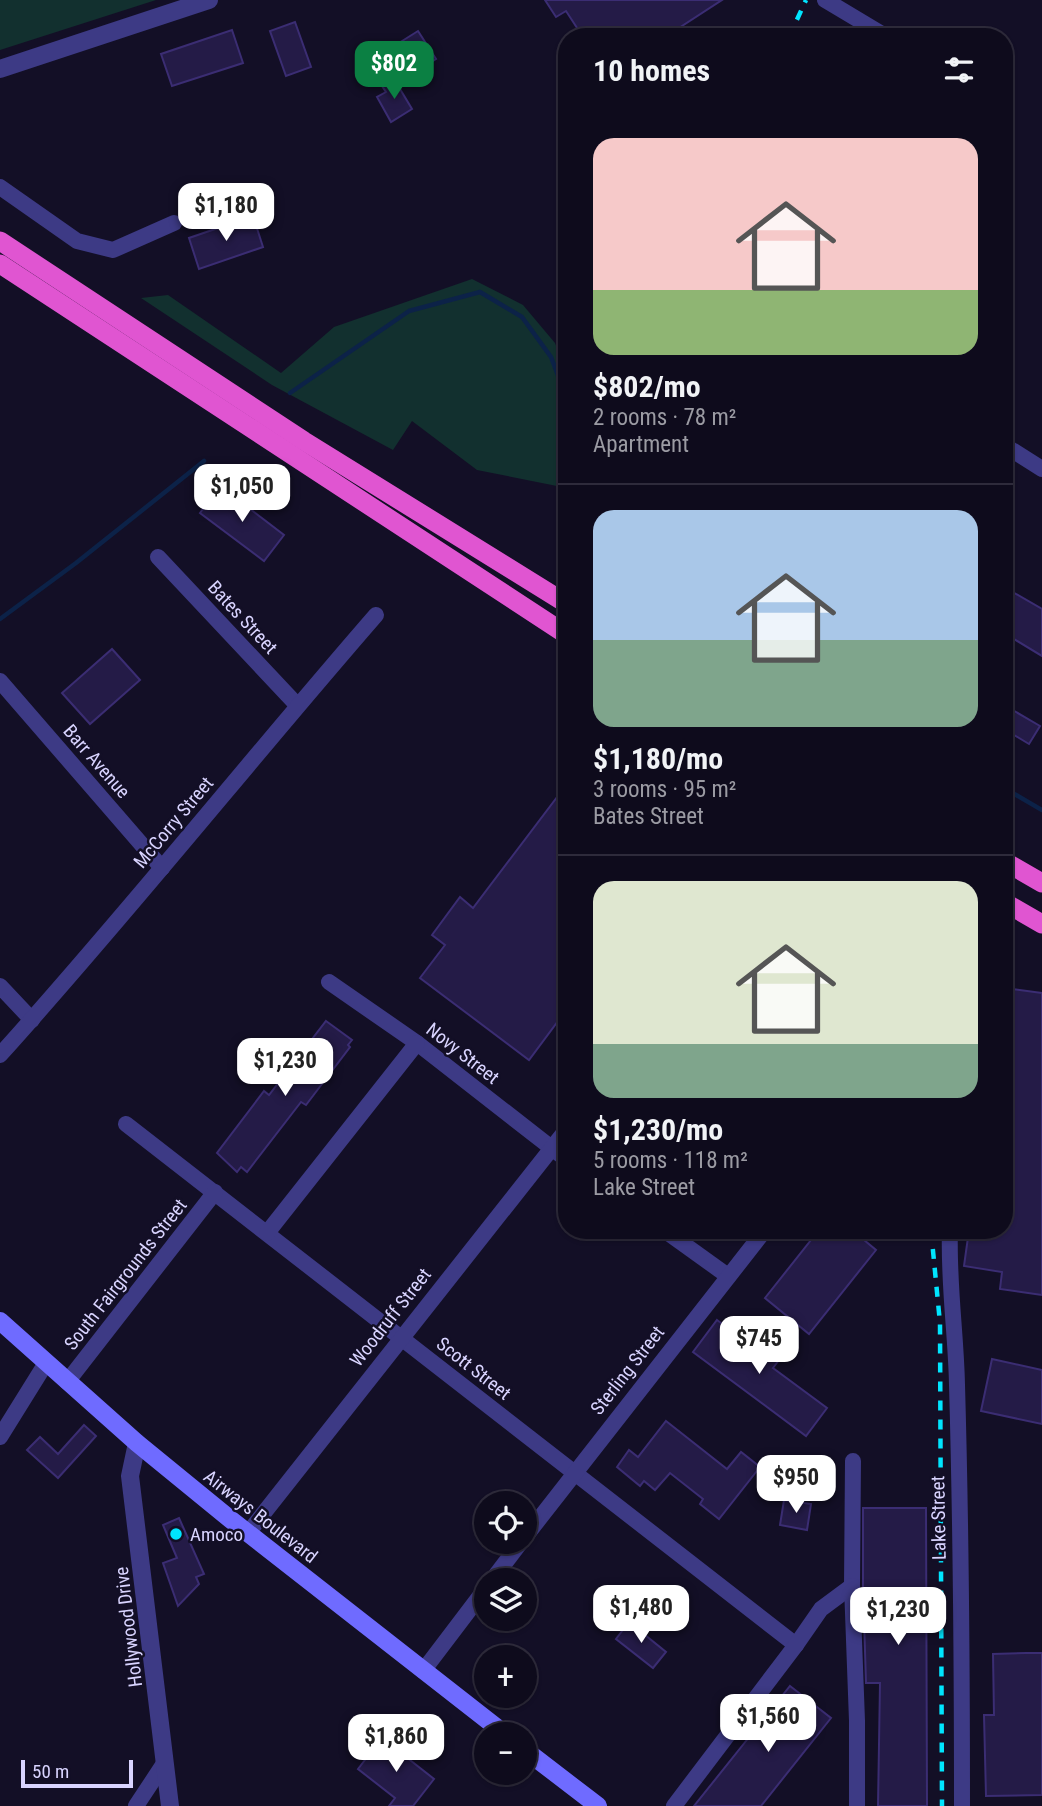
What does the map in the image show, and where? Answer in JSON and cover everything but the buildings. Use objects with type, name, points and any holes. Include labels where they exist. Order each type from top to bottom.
[{"type":"highway","points":[[0,241],[315,448],[558,598]]},
{"type":"highway","points":[[0,264],[558,629]]},
{"type":"highway","points":[[1013,866],[1042,883]]},
{"type":"highway","points":[[1013,907],[1042,924]]},
{"type":"main road","name":"Airways Boulevard","points":[[0,1321],[137,1443],[489,1722]]},
{"type":"main road","points":[[537,1759],[598,1806]]},
{"type":"street","points":[[0,69],[209,0]]},
{"type":"street","points":[[825,0],[872,28]]},
{"type":"street","points":[[0,187],[77,241],[113,250],[174,223]]},
{"type":"street","points":[[1013,451],[1042,469]]},
{"type":"street","name":"Bates Street","points":[[158,558],[297,705]]},
{"type":"street","name":"McCorry Street","points":[[0,1055],[162,869],[297,705],[376,615]]},
{"type":"street","name":"Barr Avenue","points":[[0,681],[162,869]]},
{"type":"street","name":"Novy Street","points":[[329,982],[417,1043],[558,1154]]},
{"type":"street","points":[[0,986],[32,1020]]},
{"type":"street","points":[[267,1233],[417,1043]]},
{"type":"street","name":"Scott Street","points":[[126,1124],[796,1645]]},
{"type":"street","name":"Woodruff Street","points":[[248,1533],[558,1140]]},
{"type":"street","name":"South Fairgrounds Street","points":[[67,1382],[215,1192]]},
{"type":"street","points":[[676,1239],[727,1276]]},
{"type":"street","name":"Sterling Street","points":[[537,1521],[758,1239]]},
{"type":"street","name":"Lake Street","points":[[950,1239],[957,1382],[962,1625],[962,1806]]},
{"type":"street","points":[[0,1437],[46,1363]]},
{"type":"street","name":"Hollywood Drive","points":[[137,1443],[130,1476],[170,1806]]},
{"type":"street","points":[[853,1461],[852,1586],[857,1806]]},
{"type":"street","points":[[501,1568],[512,1554]]},
{"type":"street","points":[[674,1806],[821,1609],[852,1586]]},
{"type":"street","points":[[423,1671],[474,1604]]},
{"type":"street","points":[[136,1806],[165,1762]]},
{"type":"green space","points":[[0,0],[156,0],[0,50]]},
{"type":"green space","points":[[472,279],[523,305],[555,343],[558,351],[558,486],[477,470],[412,421],[393,450],[272,385],[141,298],[168,295],[281,373],[334,327]]},
{"type":"waterway","points":[[290,393],[409,311],[480,292],[522,317],[551,357],[558,375]]},
{"type":"waterway","points":[[0,619],[76,563],[204,461]]},
{"type":"waterway","points":[[1013,793],[1042,810]]},
{"type":"railway","points":[[793,28],[806,0]]},
{"type":"railway","points":[[932,1239],[940,1323],[942,1806]]},
{"type":"place","name":"Amoco","points":[[176,1534]]}]
